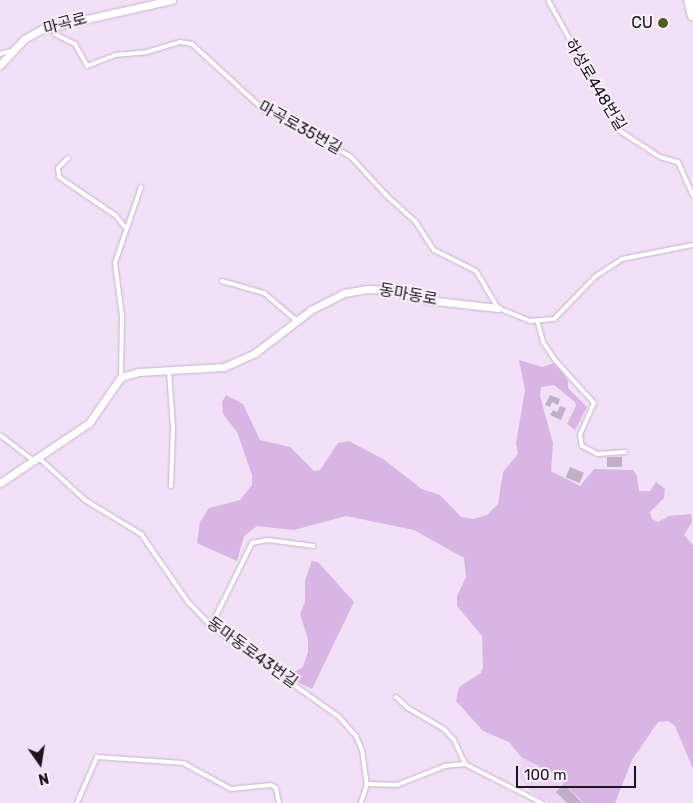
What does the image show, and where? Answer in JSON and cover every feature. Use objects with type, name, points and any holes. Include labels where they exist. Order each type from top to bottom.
[{"type":"street","name":"마곡로","points":[[0,65],[10,51],[32,34],[55,25],[172,0]]},
{"type":"street","points":[[689,0],[693,16]]},
{"type":"street","name":"동마동로","points":[[121,377],[139,372],[209,370],[244,360],[296,320],[328,300],[366,289],[392,290],[428,300],[498,308]]},
{"type":"street","points":[[0,483],[88,423],[121,377]]},
{"type":"lane","name":"하성로448번길","points":[[548,0],[620,131],[660,157],[678,162],[693,196]]},
{"type":"lane","name":"마곡로35번길","points":[[55,25],[55,34],[75,44],[87,66],[114,55],[147,52],[180,42],[192,44],[267,113],[283,118],[358,162],[387,196],[415,221],[434,250],[476,270],[498,308]]},
{"type":"lane","points":[[0,54],[10,51]]},
{"type":"lane","points":[[68,158],[58,168],[59,177],[115,215],[125,227]]},
{"type":"lane","points":[[121,377],[122,316],[115,263],[125,227],[141,187]]},
{"type":"lane","points":[[498,308],[538,323],[558,315],[580,291],[614,262],[634,255],[693,245]]},
{"type":"lane","points":[[222,281],[264,293],[296,320]]},
{"type":"lane","points":[[538,323],[543,342],[556,361],[594,403],[580,435],[582,446],[598,454],[625,452]]},
{"type":"lane","points":[[169,372],[173,428],[171,486]]},
{"type":"lane","points":[[0,435],[36,459]]},
{"type":"lane","name":"동마동로43번길","points":[[36,459],[85,500],[141,534],[188,602],[211,626],[339,717],[360,743],[367,784],[361,803]]},
{"type":"lane","points":[[211,626],[252,543],[268,540],[314,546]]},
{"type":"lane","points":[[396,697],[408,708],[444,729],[454,740],[465,764]]},
{"type":"lane","points":[[77,803],[97,757],[183,763],[231,789],[271,785],[276,788],[279,803]]},
{"type":"lane","points":[[367,784],[397,785],[445,766],[465,764],[542,803]]},
{"type":"shaded area","points":[[519,360],[542,367],[554,363],[568,380],[568,388],[587,407],[575,430],[567,424],[576,406],[575,402],[554,385],[541,387],[540,396],[553,443],[551,471],[580,486],[594,469],[633,470],[637,476],[639,491],[650,491],[656,482],[665,489],[664,498],[650,512],[652,519],[658,522],[669,516],[691,514],[692,522],[684,535],[693,545],[693,769],[675,726],[668,721],[658,722],[632,760],[615,803],[584,803],[554,774],[521,757],[509,742],[483,731],[456,701],[459,687],[481,673],[483,667],[482,636],[457,606],[457,596],[466,577],[464,558],[414,530],[346,516],[294,530],[257,526],[244,536],[237,561],[197,543],[200,522],[209,508],[240,500],[252,485],[252,475],[237,432],[223,414],[222,402],[226,395],[243,404],[260,440],[290,447],[314,471],[320,470],[338,443],[349,441],[383,459],[422,489],[440,495],[461,517],[473,519],[487,515],[498,504],[503,472],[518,454],[516,443],[525,390]]},
{"type":"shaded area","points":[[312,561],[318,562],[354,602],[312,689],[290,678],[290,674],[303,667],[308,652],[308,639],[300,614],[305,602],[305,580]]},
{"type":"shaded area","points":[[521,757],[554,774],[584,803],[549,803],[531,792],[520,779]]},
{"type":"building","points":[[550,395],[560,399],[558,405],[552,402],[550,407],[545,405]]},
{"type":"building","points":[[560,406],[566,408],[561,420],[550,415],[553,410],[557,412]]},
{"type":"building","points":[[607,457],[622,457],[622,467],[607,467]]},
{"type":"building","points":[[570,467],[584,473],[580,483],[566,477]]},
{"type":"building","points":[[564,784],[582,803],[567,803],[556,792]]},
{"type":"place","name":"CU","points":[[663,23]]}]
